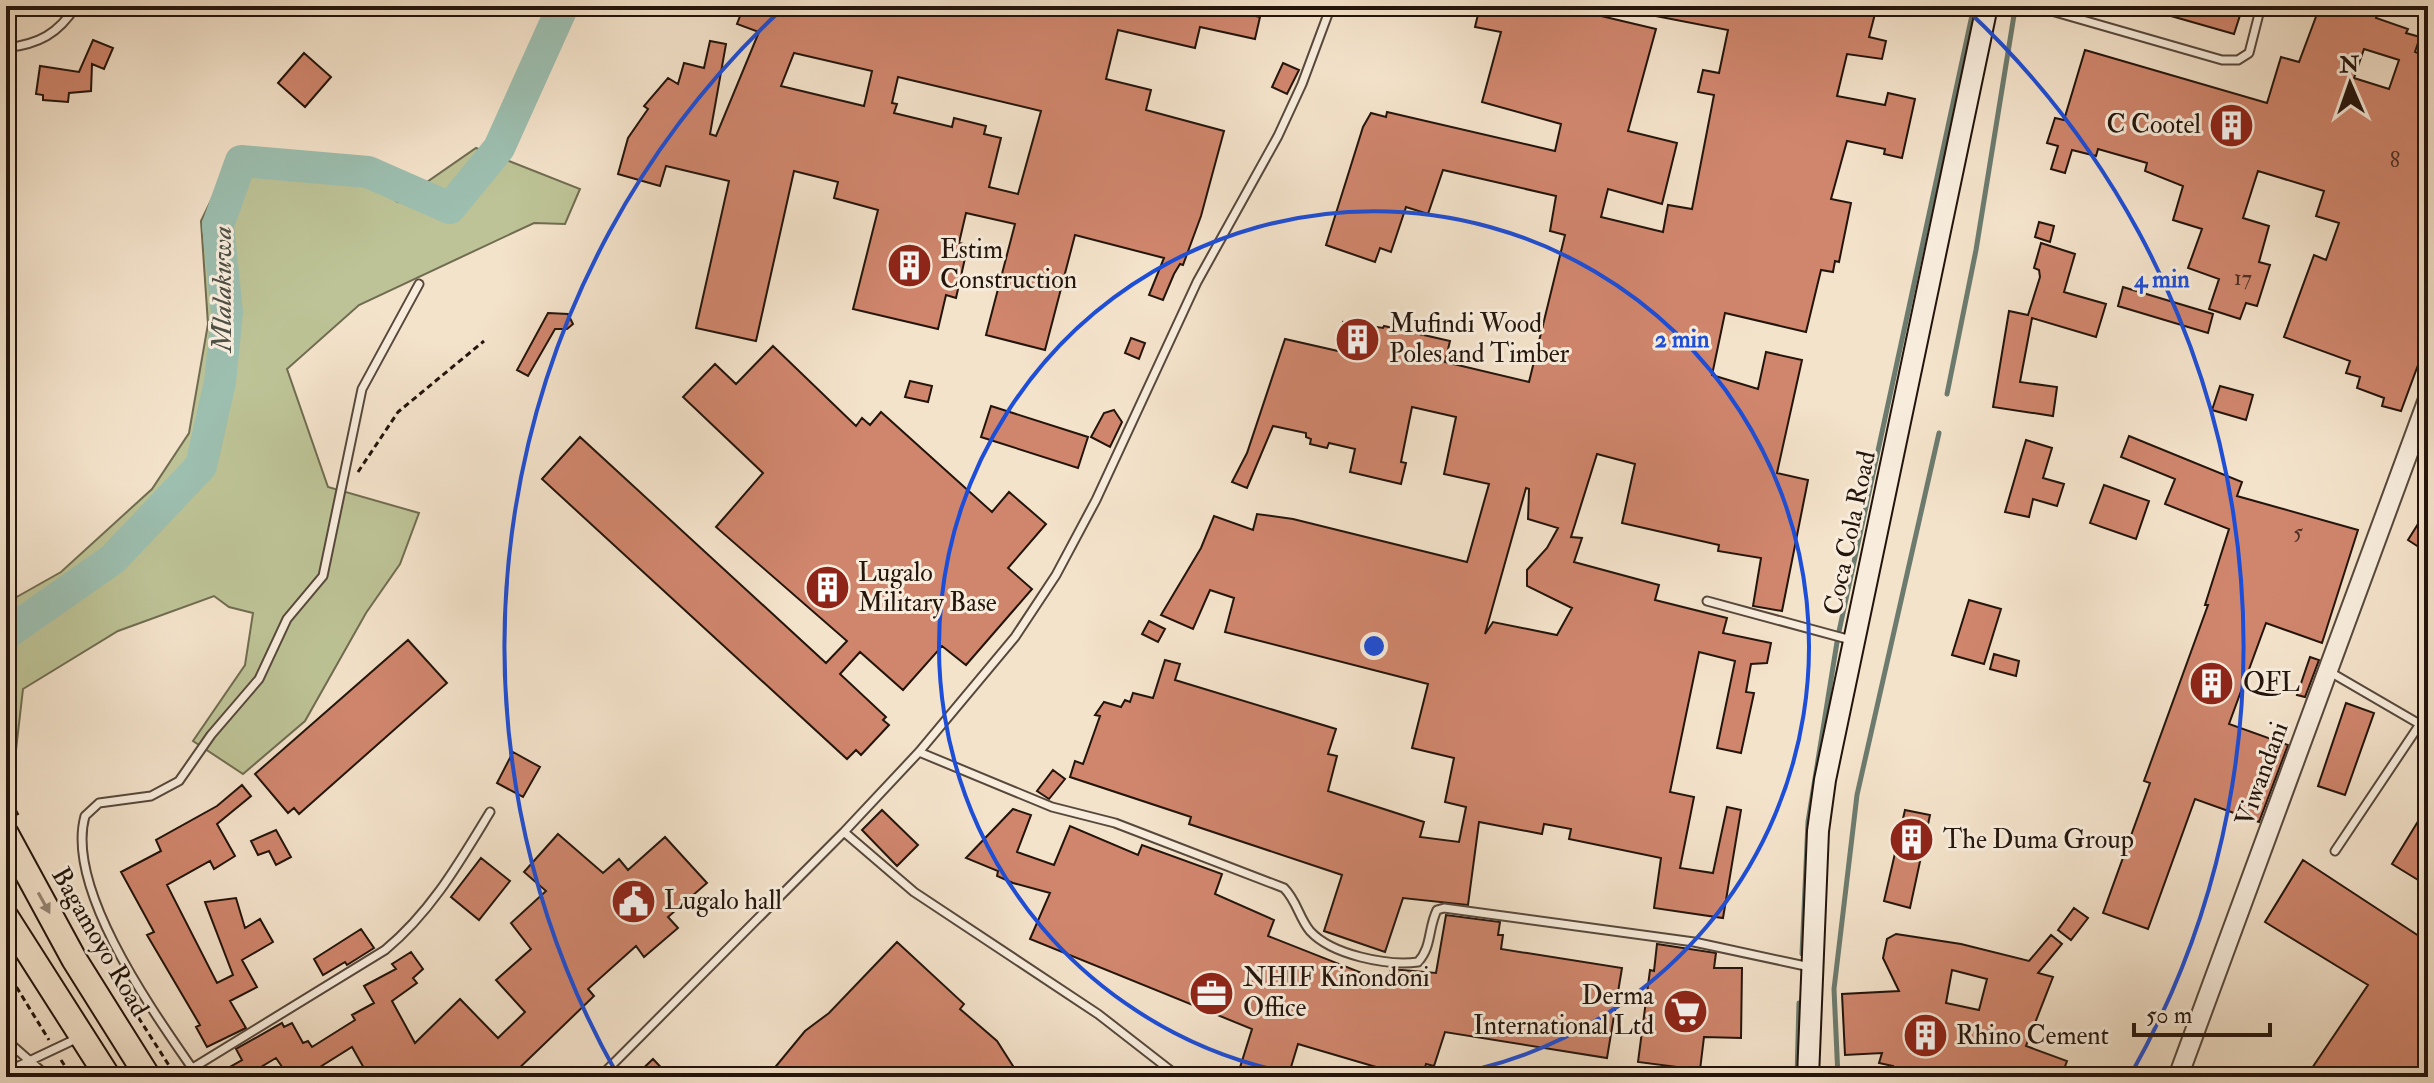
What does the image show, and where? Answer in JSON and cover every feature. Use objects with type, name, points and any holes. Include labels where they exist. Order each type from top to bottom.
[{"type":"highway","name":"Bagamoyo Road","points":[[13,827],[74,959],[148,1077]]},
{"type":"highway","points":[[6,917],[108,1077]]},
{"type":"main road","name":"Coca Cola Road","points":[[1808,1077],[1810,967],[1818,831],[1854,641],[1987,6]]},
{"type":"street","name":"Viwandani","points":[[2178,1077],[2428,399]]},
{"type":"lane","points":[[6,48],[32,45],[50,36],[65,23],[76,6]]},
{"type":"lane","points":[[600,1077],[844,832],[919,752],[1015,637],[1056,575],[1096,500],[1209,258],[1278,136],[1302,84],[1331,6]]},
{"type":"lane","points":[[2034,6],[2222,60],[2238,60],[2249,53],[2261,6]]},
{"type":"lane","points":[[192,1068],[144,997],[119,951],[87,876],[80,849],[81,829],[85,816],[99,803],[151,796],[179,781],[211,735],[259,679],[287,619],[323,576],[362,389],[419,284]]},
{"type":"lane","points":[[1707,601],[1854,641]]},
{"type":"lane","points":[[2328,671],[2424,727]]},
{"type":"lane","points":[[2335,851],[2424,727],[2428,712]]},
{"type":"lane","points":[[919,752],[1052,807],[1115,823],[1284,888],[1295,899],[1309,929],[1321,940],[1336,948],[1379,959],[1402,964],[1418,962],[1429,946],[1437,910],[1459,908],[1694,942],[1810,967]]},
{"type":"lane","points":[[177,1077],[385,950],[434,900],[490,812]]},
{"type":"lane","points":[[844,832],[914,892],[1098,1014],[1179,1077]]},
{"type":"lane","points":[[6,1072],[82,1036]]},
{"type":"lane","points":[[6,1040],[48,1077]]},
{"type":"path","points":[[344,486],[369,458],[398,412],[484,341]]},
{"type":"path","points":[[6,792],[13,827]]},
{"type":"path","points":[[6,970],[72,1077]]},
{"type":"path","points":[[126,1000],[177,1077]]},
{"type":"green space","points":[[476,148],[580,189],[565,224],[534,223],[359,305],[287,369],[328,487],[419,513],[400,564],[366,613],[305,721],[243,774],[193,741],[245,665],[253,613],[229,607],[214,596],[118,631],[23,689],[16,750],[6,733],[6,603],[61,572],[152,489],[189,433],[208,324],[201,221],[234,153],[329,157],[398,202]]},
{"type":"building","points":[[744,6],[1213,6],[1260,17],[1255,39],[1200,27],[1195,48],[1118,30],[1106,79],[1151,90],[1146,110],[1224,131],[1201,216],[1183,265],[1180,264],[1174,274],[1163,300],[1149,295],[1164,258],[1075,235],[1045,350],[986,335],[1015,224],[966,213],[959,243],[968,245],[956,298],[946,295],[938,329],[853,309],[878,210],[834,198],[838,182],[794,171],[756,341],[696,328],[729,181],[666,166],[660,186],[618,174],[628,138],[648,109],[644,106],[668,78],[678,84],[684,63],[704,68],[710,41],[726,44],[710,134],[716,136],[759,32],[737,24]],"holes":[[[794,53],[872,71],[864,106],[781,86]],[[898,77],[1041,111],[1018,194],[989,187],[1001,138],[984,134],[986,126],[954,118],[952,127],[894,113],[897,104],[892,103]]]},
{"type":"building","points":[[1480,6],[1559,6],[1656,29],[1628,131],[1677,143],[1662,204],[1608,189],[1601,217],[1663,232],[1668,205],[1692,209],[1714,95],[1698,92],[1703,70],[1719,73],[1728,30],[1640,13],[1641,6],[1877,6],[1869,37],[1886,41],[1882,59],[1847,54],[1837,96],[1885,105],[1888,93],[1915,99],[1902,158],[1884,154],[1885,149],[1847,141],[1831,199],[1851,203],[1839,262],[1835,261],[1833,272],[1821,270],[1806,332],[1725,313],[1712,375],[1758,389],[1766,352],[1802,360],[1777,473],[1808,480],[1782,611],[1753,606],[1761,558],[1718,551],[1719,545],[1622,523],[1635,464],[1597,454],[1571,537],[1582,538],[1574,562],[1659,585],[1655,600],[1727,618],[1723,633],[1771,643],[1767,663],[1751,664],[1746,692],[1754,693],[1741,753],[1717,748],[1735,661],[1699,652],[1670,792],[1694,797],[1680,868],[1713,873],[1727,807],[1741,810],[1723,918],[1654,908],[1661,858],[1569,839],[1571,829],[1544,824],[1542,834],[1479,822],[1468,905],[1403,898],[1385,952],[1324,931],[1342,875],[1189,824],[1191,817],[1070,777],[1075,761],[1083,764],[1100,716],[1095,715],[1104,702],[1121,707],[1125,700],[1130,702],[1133,693],[1153,698],[1165,660],[1180,664],[1175,680],[1336,729],[1328,754],[1337,756],[1328,791],[1424,822],[1420,837],[1459,842],[1466,807],[1445,802],[1454,758],[1412,748],[1428,684],[1225,632],[1234,598],[1210,590],[1193,629],[1161,615],[1201,548],[1214,516],[1253,530],[1257,514],[1293,519],[1467,562],[1489,484],[1444,474],[1456,417],[1412,407],[1401,462],[1406,463],[1401,484],[1350,472],[1355,449],[1329,443],[1327,448],[1310,444],[1311,439],[1306,437],[1306,433],[1273,426],[1247,488],[1232,482],[1247,453],[1285,339],[1338,351],[1343,322],[1384,326],[1450,341],[1445,362],[1529,382],[1565,235],[1550,231],[1556,196],[1443,170],[1428,214],[1406,207],[1391,252],[1380,248],[1375,262],[1326,245],[1363,127],[1371,113],[1386,117],[1387,112],[1555,151],[1561,124],[1482,102],[1501,32],[1475,27]],"holes":[[[1526,488],[1529,489],[1528,519],[1558,528],[1547,548],[1527,570],[1527,586],[1572,608],[1557,635],[1493,622],[1485,634]]]},
{"type":"building","points":[[2151,6],[2243,6],[2234,34],[2150,10]]},
{"type":"building","points":[[2320,6],[2381,6],[2376,18],[2408,29],[2406,33],[2420,37],[2415,52],[2428,57],[2428,338],[2401,411],[2382,406],[2384,398],[2357,388],[2360,377],[2346,373],[2350,361],[2284,337],[2314,255],[2326,260],[2339,223],[2316,216],[2324,191],[2258,171],[2243,218],[2269,226],[2259,262],[2270,265],[2257,306],[2246,303],[2240,319],[2209,309],[2219,279],[2188,268],[2202,229],[2173,220],[2183,186],[2145,171],[2147,163],[2098,149],[2096,156],[2072,150],[2065,173],[2051,169],[2058,146],[2047,143],[2055,118],[2064,120],[2085,50],[2267,103],[2281,57],[2299,62]],"holes":[[[2364,49],[2399,60],[2389,89],[2354,78]]]},
{"type":"building","points":[[93,40],[113,48],[104,69],[92,64],[91,91],[69,93],[68,102],[43,100],[43,95],[36,94],[40,66],[79,72]]},
{"type":"building","points":[[304,53],[331,77],[305,107],[278,83]]},
{"type":"building","points":[[1283,63],[1299,70],[1287,94],[1272,87]]},
{"type":"building","points":[[2039,222],[2054,226],[2050,242],[2035,237]]},
{"type":"building","points":[[2041,243],[2075,254],[2064,292],[2106,304],[2096,337],[2032,318],[2020,382],[2057,387],[2053,416],[1993,407],[2009,311],[2028,315],[2040,277],[2039,270],[2034,268]]},
{"type":"building","points":[[2123,287],[2213,314],[2208,333],[2118,306]]},
{"type":"building","points":[[548,313],[568,314],[573,324],[567,329],[555,329],[528,376],[517,370]]},
{"type":"building","points":[[1131,338],[1145,343],[1139,359],[1125,353]]},
{"type":"building","points":[[773,346],[856,426],[862,418],[870,425],[881,412],[992,512],[1009,492],[1046,524],[1008,568],[1032,589],[966,665],[942,646],[903,690],[860,652],[840,674],[886,717],[883,720],[889,725],[861,755],[856,750],[847,759],[542,479],[580,437],[826,663],[847,641],[716,527],[763,473],[683,397],[715,364],[736,384]]},
{"type":"building","points":[[910,381],[932,386],[928,402],[905,397]]},
{"type":"building","points":[[2220,386],[2253,395],[2246,420],[2212,410]]},
{"type":"building","points":[[991,406],[1088,437],[1078,468],[981,437]]},
{"type":"building","points":[[1114,410],[1122,422],[1110,447],[1091,437],[1104,413]]},
{"type":"building","points":[[2129,436],[2242,482],[2237,496],[2358,530],[2322,643],[2266,623],[2229,724],[2288,745],[2259,822],[2195,799],[2148,929],[2103,913],[2150,783],[2144,781],[2208,605],[2205,605],[2229,529],[2165,504],[2175,479],[2121,457]]},
{"type":"building","points":[[2026,440],[2052,448],[2043,478],[2064,484],[2057,506],[2033,499],[2029,517],[2005,512]]},
{"type":"building","points":[[2104,485],[2149,501],[2136,539],[2090,523]]},
{"type":"building","points":[[2428,508],[2428,553],[2408,540]]},
{"type":"building","points":[[1969,600],[2001,609],[1984,664],[1952,655]]},
{"type":"building","points":[[1149,621],[1165,629],[1158,642],[1142,634]]},
{"type":"building","points":[[408,640],[447,683],[299,814],[294,808],[288,813],[255,774]]},
{"type":"building","points":[[1994,654],[2019,661],[2016,676],[1990,669]]},
{"type":"building","points":[[2310,657],[2319,660],[2305,697],[2297,695]]},
{"type":"building","points":[[2346,703],[2374,713],[2345,795],[2318,786]]},
{"type":"building","points":[[513,752],[540,767],[523,797],[497,783]]},
{"type":"building","points":[[1053,770],[1065,779],[1049,799],[1037,791]]},
{"type":"building","points":[[242,785],[251,796],[217,824],[235,856],[214,869],[210,861],[167,885],[217,983],[233,975],[205,902],[236,898],[245,928],[260,919],[273,942],[242,960],[257,987],[230,1001],[246,1028],[207,1047],[196,1027],[200,1025],[147,935],[154,932],[121,872],[161,851],[156,840],[217,806]]},
{"type":"building","points":[[2428,805],[2428,886],[2392,864]]},
{"type":"building","points":[[1013,809],[1031,815],[1017,852],[1054,865],[1070,826],[1138,855],[1142,845],[1222,874],[1215,894],[1274,920],[1268,936],[1387,983],[1391,969],[1436,973],[1446,915],[1500,922],[1498,935],[1503,935],[1501,949],[1622,968],[1607,1058],[1445,1032],[1434,1066],[1426,1064],[1422,1077],[1410,1077],[1298,1044],[1288,1077],[1237,1077],[1252,1029],[1030,939],[1050,893],[1013,883],[997,876],[998,871],[966,858]]},
{"type":"building","points":[[882,810],[918,845],[897,866],[862,830]]},
{"type":"building","points":[[1905,810],[1930,815],[1910,908],[1884,901]]},
{"type":"building","points":[[276,830],[291,857],[276,865],[269,851],[258,855],[251,841]]},
{"type":"building","points":[[558,834],[603,873],[619,859],[628,870],[665,837],[707,883],[668,917],[678,928],[644,957],[636,946],[588,989],[594,996],[510,1077],[369,1077],[352,1047],[312,1072],[315,1077],[289,1077],[276,1058],[244,1077],[212,1077],[242,1060],[236,1049],[282,1023],[284,1027],[292,1023],[303,1043],[308,1041],[312,1047],[355,1020],[352,1015],[374,1003],[364,986],[396,969],[392,964],[411,952],[423,969],[413,978],[417,983],[392,1001],[415,1043],[460,999],[498,1038],[525,1012],[496,980],[531,949],[511,923],[546,891],[524,872]]},
{"type":"building","points":[[481,858],[510,881],[479,920],[451,897]]},
{"type":"building","points":[[2303,860],[2428,942],[2428,1077],[2306,1077],[2368,985],[2265,922]]},
{"type":"building","points":[[2074,908],[2088,918],[2071,940],[2058,930]]},
{"type":"building","points":[[361,929],[374,948],[323,975],[314,959]]},
{"type":"building","points":[[1896,934],[1961,944],[2029,961],[2051,935],[2062,944],[2038,973],[2053,977],[2026,1046],[2067,1061],[2061,1077],[1891,1077],[1893,1066],[1879,1063],[1882,1053],[1845,1055],[1842,994],[1899,991],[1883,958],[1887,939]],"holes":[[[1952,970],[1987,979],[1979,1010],[1946,1003]]]},
{"type":"building","points":[[897,942],[964,1004],[960,1009],[997,1041],[1020,1077],[767,1077],[805,1031],[829,1013]]},
{"type":"building","points":[[1657,944],[1716,953],[1714,968],[1742,968],[1741,1038],[1704,1037],[1700,1070],[1638,1062],[1650,970],[1654,971]]},
{"type":"building","points":[[653,1059],[670,1077],[634,1077]]},
{"type":"waterway","name":"Mlalakuwa","points":[[6,634],[113,559],[201,466],[220,382],[227,313],[218,225],[241,161],[368,172],[450,208],[499,148],[563,6]]},
{"type":"waterway","points":[[1802,954],[1808,822],[1838,636],[1974,6]]},
{"type":"waterway","points":[[1947,394],[1976,250],[2015,9]]},
{"type":"waterway","points":[[1838,1077],[1834,989],[1857,795],[1939,433]]},
{"type":"waterway","points":[[1797,1077],[1799,1003]]},
{"type":"place","name":"C Cootel","points":[[2232,125]]},
{"type":"place","name":"Estim Construction","points":[[909,265]]},
{"type":"place","name":"Mufindi Wood Poles and Timber","points":[[1358,339]]},
{"type":"place","name":"Lugalo Military Base","points":[[827,588]]},
{"type":"place","name":"QFL","points":[[2212,683]]},
{"type":"place","name":"The Duma Group","points":[[1912,840]]},
{"type":"place","name":"Lugalo hall","points":[[633,901]]},
{"type":"place","name":"NHIF Kinondoni Office","points":[[1212,993]]},
{"type":"place","name":"Derma International Ltd","points":[[1685,1011]]},
{"type":"place","name":"Rhino Cement","points":[[1925,1036]]}]
